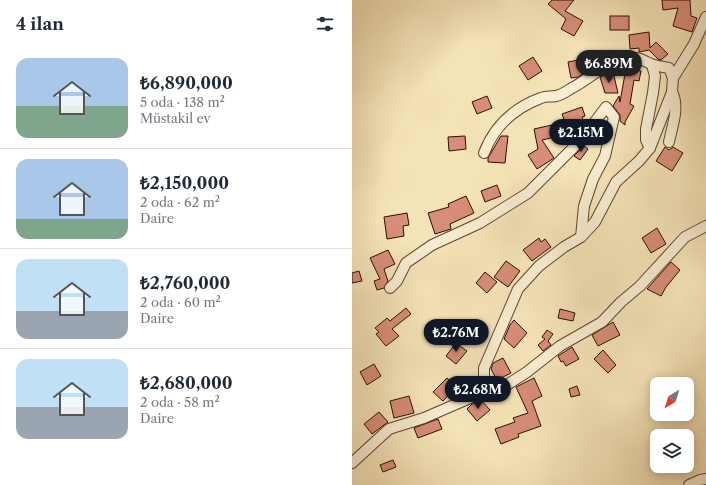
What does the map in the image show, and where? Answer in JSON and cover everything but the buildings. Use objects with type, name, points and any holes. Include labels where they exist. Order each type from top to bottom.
[{"type":"street","points":[[673,78],[694,44],[706,17]]},
{"type":"street","points":[[484,154],[489,141],[497,129],[518,108],[542,97],[558,96],[622,59],[639,57],[652,64],[669,68],[673,78],[672,92],[650,148],[639,161],[616,182],[596,222],[581,237],[564,247],[539,266],[518,289],[484,368],[484,392]]},
{"type":"street","points":[[650,148],[646,140],[646,129],[655,76],[652,64]]},
{"type":"street","points":[[669,142],[676,105],[675,97],[672,92]]},
{"type":"street","points":[[390,288],[397,281],[406,263],[432,245],[480,223],[528,193],[582,139],[606,107],[614,117],[606,156],[593,179],[584,206],[581,237]]},
{"type":"street","points":[[352,464],[389,429],[424,418],[484,392],[493,394],[527,372],[560,346],[602,322],[621,302],[640,286],[685,237],[706,226]]},
{"type":"street","points":[[689,485],[706,479]]}]
